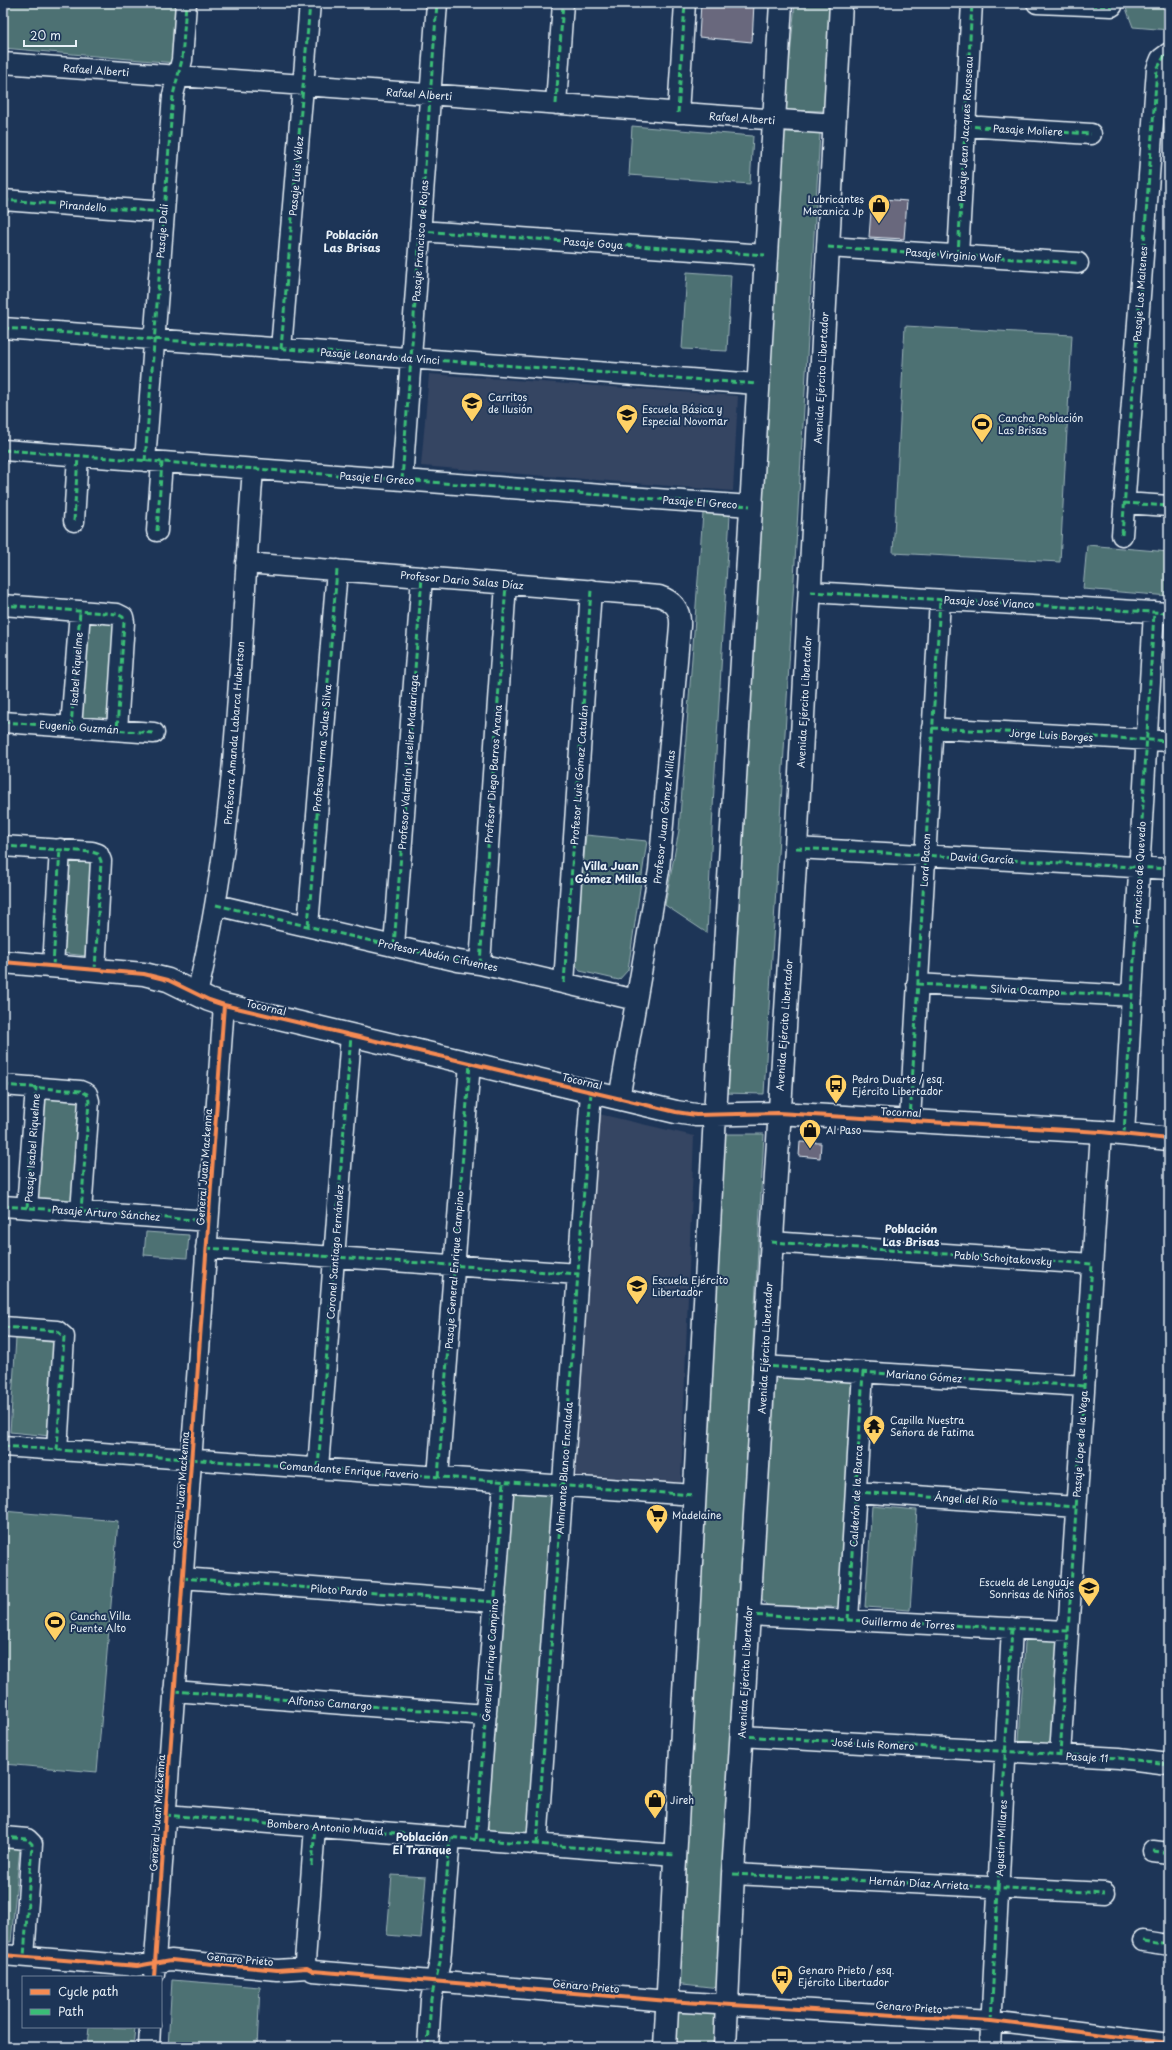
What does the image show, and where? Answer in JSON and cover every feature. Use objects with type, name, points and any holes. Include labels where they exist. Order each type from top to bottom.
[{"type":"main road","points":[[665,2047],[715,1115],[757,384],[781,3]]},
{"type":"main road","name":"Avenida Ejército Libertador","points":[[725,2047],[733,1874],[748,1615],[778,1113],[796,848],[841,3]]},
{"type":"main road","name":"Tocornal","points":[[3,962],[156,977],[224,1005],[676,1112],[696,1115],[778,1113],[910,1120],[1100,1132],[1169,1140]]},
{"type":"street","name":"Pasaje Dali","points":[[157,531],[153,462],[154,339],[173,95],[182,60],[186,3]]},
{"type":"street","name":"Pasaje Luis Vélez","points":[[281,349],[310,3]]},
{"type":"street","name":"Pasaje Francisco de Rojas","points":[[402,480],[437,3]]},
{"type":"street","points":[[556,104],[563,3]]},
{"type":"street","points":[[678,114],[685,3]]},
{"type":"street","name":"Pasaje Jean Jacques Rousseau","points":[[958,255],[972,3]]},
{"type":"street","points":[[1037,3],[1112,6]]},
{"type":"street","name":"Pasaje Los Maitenes","points":[[1122,535],[1157,69],[1167,54]]},
{"type":"street","name":"Rafael Alberti","points":[[3,63],[773,121],[835,124]]},
{"type":"street","name":"Pasaje Moliere","points":[[965,126],[1091,134]]},
{"type":"street","name":"Pirandello","points":[[3,200],[164,212]]},
{"type":"street","name":"Pasaje Goya","points":[[420,231],[765,255]]},
{"type":"street","name":"Pasaje Virginio Wolf","points":[[828,247],[1078,263]]},
{"type":"street","name":"Pasaje Leonardo da Vinci","points":[[3,328],[757,384]]},
{"type":"street","name":"Pasaje El Greco","points":[[3,450],[750,506]]},
{"type":"street","points":[[74,521],[78,456]]},
{"type":"street","name":"Profesora Amanda Labarca Hubertson","points":[[197,994],[216,905],[224,851],[231,784],[253,469]]},
{"type":"street","points":[[1124,503],[1169,506]]},
{"type":"street","name":"Profesor Dario Salas Díaz","points":[[246,563],[659,596],[675,605]]},
{"type":"street","name":"Profesora Irma Salas Silva","points":[[308,926],[337,570]]},
{"type":"street","name":"Profesor Valentín Letelier Madariaga","points":[[394,946],[422,577]]},
{"type":"street","name":"Profesor Diego Barros Arana","points":[[480,964],[506,584]]},
{"type":"street","name":"Profesor Luis Gómez Catalán","points":[[564,983],[591,590]]},
{"type":"street","name":"Pasaje José Vianco","points":[[810,592],[1162,612]]},
{"type":"street","name":"Lord Bacon","points":[[910,1120],[940,600]]},
{"type":"street","points":[[3,605],[117,614],[123,617],[124,622],[116,730]]},
{"type":"street","name":"Profesor Juan Gómez Millas","points":[[619,1099],[655,901],[664,827],[680,626],[679,611],[675,605]]},
{"type":"street","name":"Isabel Riquelme","points":[[71,727],[80,611]]},
{"type":"street","name":"Francisco de Quevedo","points":[[1124,1134],[1147,740],[1162,612]]},
{"type":"street","name":"Eugenio Guzmán","points":[[3,722],[154,733]]},
{"type":"street","name":"Jorge Luis Borges","points":[[932,728],[1169,741]]},
{"type":"street","points":[[3,846],[60,849],[92,852],[98,854],[101,861],[95,970]]},
{"type":"street","name":"David García","points":[[796,848],[1169,869]]},
{"type":"street","points":[[53,966],[60,849]]},
{"type":"street","name":"Profesor Abdón Cifuentes","points":[[216,905],[458,961],[480,964],[636,1000]]},
{"type":"street","name":"Silvia Ocampo","points":[[917,984],[1132,996]]},
{"type":"street","name":"General Juan Mackenna","points":[[154,1970],[224,1005]]},
{"type":"street","name":"Coronel Santiago Fernández","points":[[318,1468],[351,1035]]},
{"type":"street","name":"Pasaje General Enrique Campino","points":[[438,1477],[470,1063]]},
{"type":"street","points":[[3,1085],[80,1091],[87,1094],[89,1101],[81,1212]]},
{"type":"street","name":"Pasaje Isabel Riquelme","points":[[27,1208],[36,1087]]},
{"type":"street","name":"Almirante Blanco Encalada","points":[[537,1844],[591,1092]]},
{"type":"street","name":"Pasaje Lope de la Vega","points":[[1060,1755],[1100,1132]]},
{"type":"street","name":"Pasaje Arturo Sánchez","points":[[3,1206],[208,1221]]},
{"type":"street","name":"Pablo Schojtakovsky","points":[[771,1242],[1092,1264]]},
{"type":"street","points":[[206,1248],[578,1274]]},
{"type":"street","points":[[3,1327],[57,1331],[62,1334],[64,1340],[57,1450]]},
{"type":"street","name":"Mariano Gómez","points":[[764,1366],[1084,1386]]},
{"type":"street","name":"Calderón de la Barca","points":[[848,1620],[863,1372]]},
{"type":"street","name":"Comandante Enrique Faverio","points":[[3,1446],[694,1495]]},
{"type":"street","name":"General Enrique Campino","points":[[476,1839],[504,1481]]},
{"type":"street","name":"Ángel del Río","points":[[856,1492],[1076,1507]]},
{"type":"street","name":"Piloto Pardo","points":[[182,1578],[495,1602]]},
{"type":"street","name":"Guillermo de Torres","points":[[748,1615],[1068,1631]]},
{"type":"street","name":"Agustín Millares","points":[[990,2047],[1012,1628]]},
{"type":"street","name":"Alfonso Camargo","points":[[174,1691],[486,1715]]},
{"type":"street","name":"José Luis Romero","points":[[741,1736],[1006,1752]]},
{"type":"street","name":"Pasaje 11","points":[[1006,1752],[1169,1764]]},
{"type":"street","name":"Bombero Antonio Muaid","points":[[165,1815],[675,1855]]},
{"type":"street","points":[[307,1968],[305,1961],[314,1827]]},
{"type":"street","points":[[3,1837],[24,1838],[30,1841],[32,1848],[24,1957]]},
{"type":"street","points":[[428,2047],[431,1999],[440,1962],[450,1837]]},
{"type":"street","name":"Hernán Díaz Arrieta","points":[[733,1874],[1104,1893]]},
{"type":"street","points":[[1143,1941],[1169,1945]]},
{"type":"street","name":"Genaro Prieto","points":[[3,1956],[137,1966],[154,1970],[171,1960],[286,1970],[307,1968],[313,1971],[668,2001],[991,2021],[1169,2043]]},
{"type":"street","points":[[149,2047],[150,2028]]},
{"type":"shaded area","name":"Escuela Básica y Especial Novomar","points":[[429,374],[738,396],[733,491],[421,466]]},
{"type":"shaded area","name":"Escuela Ejército Libertador","points":[[599,1114],[694,1136],[681,1483],[575,1476]]},
{"type":"green space","points":[[3,3],[181,3],[176,63],[3,48]]},
{"type":"green space","points":[[795,3],[830,3],[824,111],[785,110]]},
{"type":"green space","points":[[1124,3],[1169,3],[1169,30],[1133,27]]},
{"type":"green space","points":[[632,126],[753,136],[750,184],[629,175]]},
{"type":"green space","points":[[782,132],[820,133],[764,1094],[724,1093]]},
{"type":"green space","points":[[687,272],[731,275],[727,351],[682,349]]},
{"type":"green space","name":"Cancha Población Las Brisas","points":[[905,326],[1072,335],[1060,562],[893,553]]},
{"type":"green space","points":[[703,513],[730,515],[707,933],[665,905],[679,830]]},
{"type":"green space","points":[[1087,545],[1169,552],[1169,596],[1083,589]]},
{"type":"green space","points":[[91,618],[115,621],[107,723],[76,720],[85,623]]},
{"type":"green space","name":"Villa Juan Gómez Millas","points":[[586,835],[647,841],[628,970],[619,980],[580,971],[574,962]]},
{"type":"green space","points":[[66,859],[92,861],[87,956],[61,953]]},
{"type":"green space","points":[[44,1097],[83,1100],[75,1205],[38,1200]]},
{"type":"green space","points":[[723,1134],[764,1134],[719,1988],[674,1983]]},
{"type":"green space","points":[[146,1232],[189,1235],[187,1258],[144,1255]]},
{"type":"green space","points":[[16,1338],[58,1343],[50,1436],[10,1432]]},
{"type":"green space","points":[[779,1378],[849,1381],[856,1387],[845,1601],[839,1607],[768,1607],[759,1595],[774,1382]]},
{"type":"green space","points":[[516,1491],[556,1494],[532,1833],[485,1830],[508,1496]]},
{"type":"green space","points":[[872,1506],[917,1510],[910,1610],[865,1607]]},
{"type":"green space","name":"Cancha Villa Puente Alto","points":[[3,1511],[118,1521],[97,1772],[3,1764]]},
{"type":"green space","points":[[1030,1637],[1059,1640],[1051,1747],[1021,1746],[1019,1741],[1025,1642]]},
{"type":"green space","points":[[3,1846],[20,1847],[11,1942],[3,1942]]},
{"type":"green space","points":[[392,1875],[426,1877],[421,1938],[387,1935]]},
{"type":"green space","points":[[172,1980],[260,1987],[257,2047],[168,2047]]},
{"type":"green space","points":[[717,2012],[716,2047],[672,2047],[673,2013]]},
{"type":"green space","points":[[89,2028],[135,2028],[133,2047],[87,2047]]},
{"type":"building","points":[[701,3],[754,3],[752,42],[699,37]]},
{"type":"building","points":[[872,198],[907,201],[904,239],[869,237]]},
{"type":"building","name":"Al Paso","points":[[800,1142],[821,1143],[820,1158],[799,1156]]},
{"type":"marked path","points":[[145,461],[173,95],[182,60],[186,3]]},
{"type":"marked path","points":[[281,349],[310,3]]},
{"type":"marked path","points":[[402,480],[437,3]]},
{"type":"marked path","points":[[556,104],[563,3]]},
{"type":"marked path","points":[[678,113],[685,3]]},
{"type":"marked path","points":[[958,255],[972,3]]},
{"type":"marked path","points":[[1037,3],[1112,6]]},
{"type":"marked path","points":[[1122,535],[1157,69],[1165,55]]},
{"type":"marked path","points":[[965,126],[1091,134]]},
{"type":"marked path","points":[[3,200],[164,212]]},
{"type":"marked path","points":[[420,231],[765,255]]},
{"type":"marked path","points":[[828,247],[1078,263]]},
{"type":"marked path","points":[[3,328],[757,384]]},
{"type":"marked path","points":[[3,450],[750,506]]},
{"type":"marked path","points":[[74,521],[78,456]]},
{"type":"marked path","points":[[157,531],[162,462]]},
{"type":"marked path","points":[[1124,503],[1169,506]]},
{"type":"marked path","points":[[308,926],[337,570]]},
{"type":"marked path","points":[[394,946],[422,577]]},
{"type":"marked path","points":[[216,905],[458,961],[480,964],[506,584]]},
{"type":"marked path","points":[[564,983],[591,590]]},
{"type":"marked path","points":[[810,592],[1169,613]]},
{"type":"marked path","points":[[910,1120],[940,600]]},
{"type":"marked path","points":[[3,605],[117,614],[123,617],[124,622],[117,730]]},
{"type":"marked path","points":[[71,727],[80,611]]},
{"type":"marked path","points":[[1124,1134],[1154,612]]},
{"type":"marked path","points":[[3,722],[154,733]]},
{"type":"marked path","points":[[932,728],[1169,741]]},
{"type":"marked path","points":[[3,846],[92,852],[98,854],[101,861],[95,970]]},
{"type":"marked path","points":[[796,848],[1169,869]]},
{"type":"marked path","points":[[53,966],[60,849]]},
{"type":"marked path","points":[[917,984],[1132,996]]},
{"type":"marked path","points":[[318,1468],[351,1035]]},
{"type":"marked path","points":[[438,1477],[470,1063]]},
{"type":"marked path","points":[[3,1085],[80,1091],[87,1094],[89,1101],[81,1212]]},
{"type":"marked path","points":[[27,1208],[36,1087]]},
{"type":"marked path","points":[[537,1844],[591,1092]]},
{"type":"marked path","points":[[3,1206],[208,1221]]},
{"type":"marked path","points":[[771,1242],[1092,1264],[1060,1755]]},
{"type":"marked path","points":[[206,1248],[578,1274]]},
{"type":"marked path","points":[[3,1327],[57,1331],[64,1337],[57,1450]]},
{"type":"marked path","points":[[763,1366],[1084,1386]]},
{"type":"marked path","points":[[848,1620],[863,1372]]},
{"type":"marked path","points":[[3,1446],[694,1495]]},
{"type":"marked path","points":[[476,1839],[504,1481]]},
{"type":"marked path","points":[[856,1492],[1076,1507]]},
{"type":"marked path","points":[[182,1578],[495,1602]]},
{"type":"marked path","points":[[748,1615],[1068,1631]]},
{"type":"marked path","points":[[991,2021],[1012,1628]]},
{"type":"marked path","points":[[174,1691],[486,1715]]},
{"type":"marked path","points":[[741,1736],[1119,1758],[1169,1764]]},
{"type":"marked path","points":[[165,1815],[675,1855]]},
{"type":"marked path","points":[[312,1866],[315,1827]]},
{"type":"marked path","points":[[3,1837],[27,1839],[32,1844],[24,1957]]},
{"type":"marked path","points":[[428,2047],[431,1999],[440,1962],[450,1837]]},
{"type":"marked path","points":[[1153,1851],[1169,1853]]},
{"type":"marked path","points":[[733,1874],[1105,1893]]},
{"type":"marked path","points":[[1143,1941],[1169,1945]]},
{"type":"cycle path","points":[[3,962],[144,974],[168,980],[209,1000],[224,1005],[676,1112],[696,1115],[778,1113],[1101,1132],[1169,1139]]},
{"type":"cycle path","points":[[154,1976],[224,1005]]},
{"type":"cycle path","points":[[3,1955],[137,1966],[171,1960],[277,1970],[307,1968],[313,1971],[668,2001],[991,2021],[1169,2043]]},
{"type":"place","name":"Lubricantes Mecanica Jp","points":[[879,224]]},
{"type":"place","name":"Carritos de Ilusión","points":[[472,422]]},
{"type":"place","name":"Escuela Básica y Especial Novomar","points":[[627,434]]},
{"type":"place","name":"Cancha Población Las Brisas","points":[[982,444]]},
{"type":"place","name":"Pedro Duarte / esq. Ejército Libertador","points":[[836,1104]]},
{"type":"place","name":"Al Paso","points":[[810,1150]]},
{"type":"place","name":"Escuela Ejército Libertador","points":[[637,1306]]},
{"type":"place","name":"Capilla Nuestra Señora de Fatima","points":[[874,1446]]},
{"type":"place","name":"Madelaine","points":[[657,1534]]},
{"type":"place","name":"Escuela de Lenguaje Sonrisas de Niños","points":[[1089,1608]]},
{"type":"place","name":"Cancha Villa Puente Alto","points":[[55,1642]]},
{"type":"place","name":"Jireh","points":[[655,1820]]},
{"type":"place","name":"Genaro Prieto / esq. Ejército Libertador","points":[[782,1996]]},
{"type":"district","name":"Población Las Brisas","points":[[352,241]]},
{"type":"district","name":"Villa Juan Gómez Millas","points":[[611,872]]},
{"type":"district","name":"Población Las Brisas","points":[[911,1235]]},
{"type":"district","name":"Población El Tranque","points":[[422,1843]]}]
